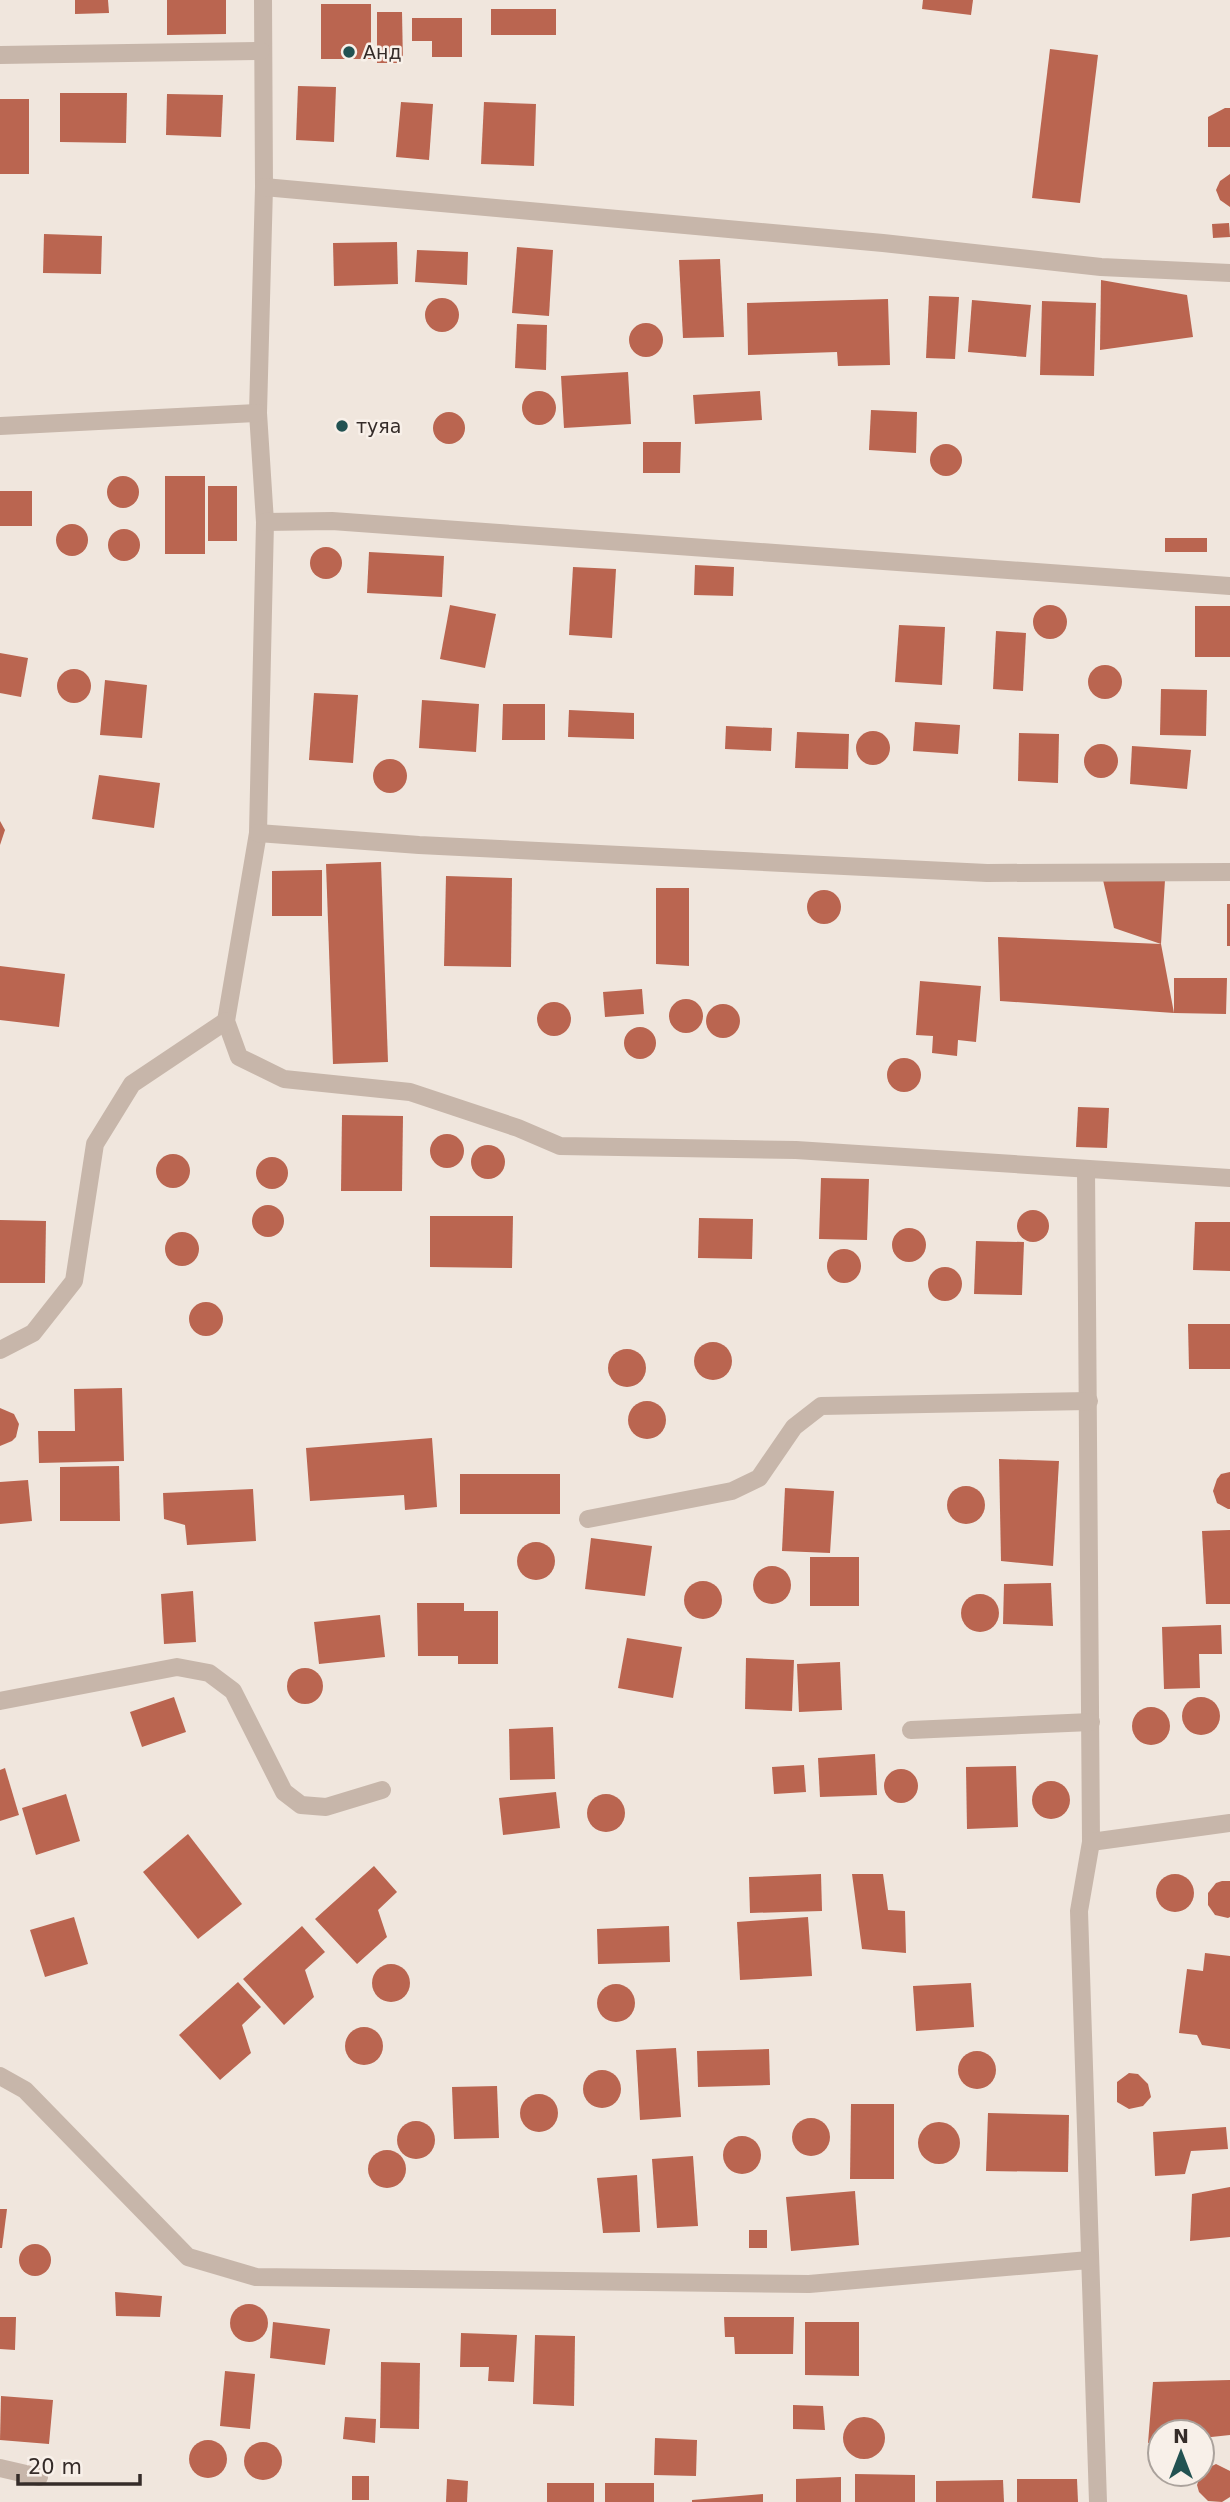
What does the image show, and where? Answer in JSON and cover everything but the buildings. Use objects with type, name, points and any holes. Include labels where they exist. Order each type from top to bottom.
[{"type":"street","points":[[262,0],[264,187],[258,413],[265,522],[258,833],[226,1021],[239,1057],[284,1079],[410,1092],[518,1128],[560,1146],[796,1150],[1230,1178]]},
{"type":"street","points":[[0,55],[261,51]]},
{"type":"street","points":[[264,187],[883,243],[1101,267],[1230,273]]},
{"type":"street","points":[[0,426],[258,413]]},
{"type":"street","points":[[265,522],[332,521],[1230,586]]},
{"type":"street","points":[[258,833],[419,845],[987,873],[1230,872]]},
{"type":"street","points":[[0,1350],[33,1333],[74,1281],[95,1144],[132,1084],[226,1021]]},
{"type":"street","points":[[1086,1169],[1091,1842],[1079,1911],[1098,2502]]},
{"type":"street","points":[[588,1519],[732,1491],[759,1478],[794,1427],[821,1406],[1089,1401]]},
{"type":"street","points":[[0,1701],[177,1667],[209,1673],[233,1691],[284,1792],[301,1805],[326,1807],[382,1790]]},
{"type":"street","points":[[911,1730],[1091,1722]]},
{"type":"street","points":[[1091,1842],[1230,1823]]},
{"type":"street","points":[[0,2076],[25,2090],[188,2257],[256,2277],[809,2284],[1089,2260]]},
{"type":"street","points":[[0,2469],[39,2477]]},
{"type":"place","name":"Анд","points":[[349,52]]},
{"type":"place","name":"туяа","points":[[342,426]]}]
